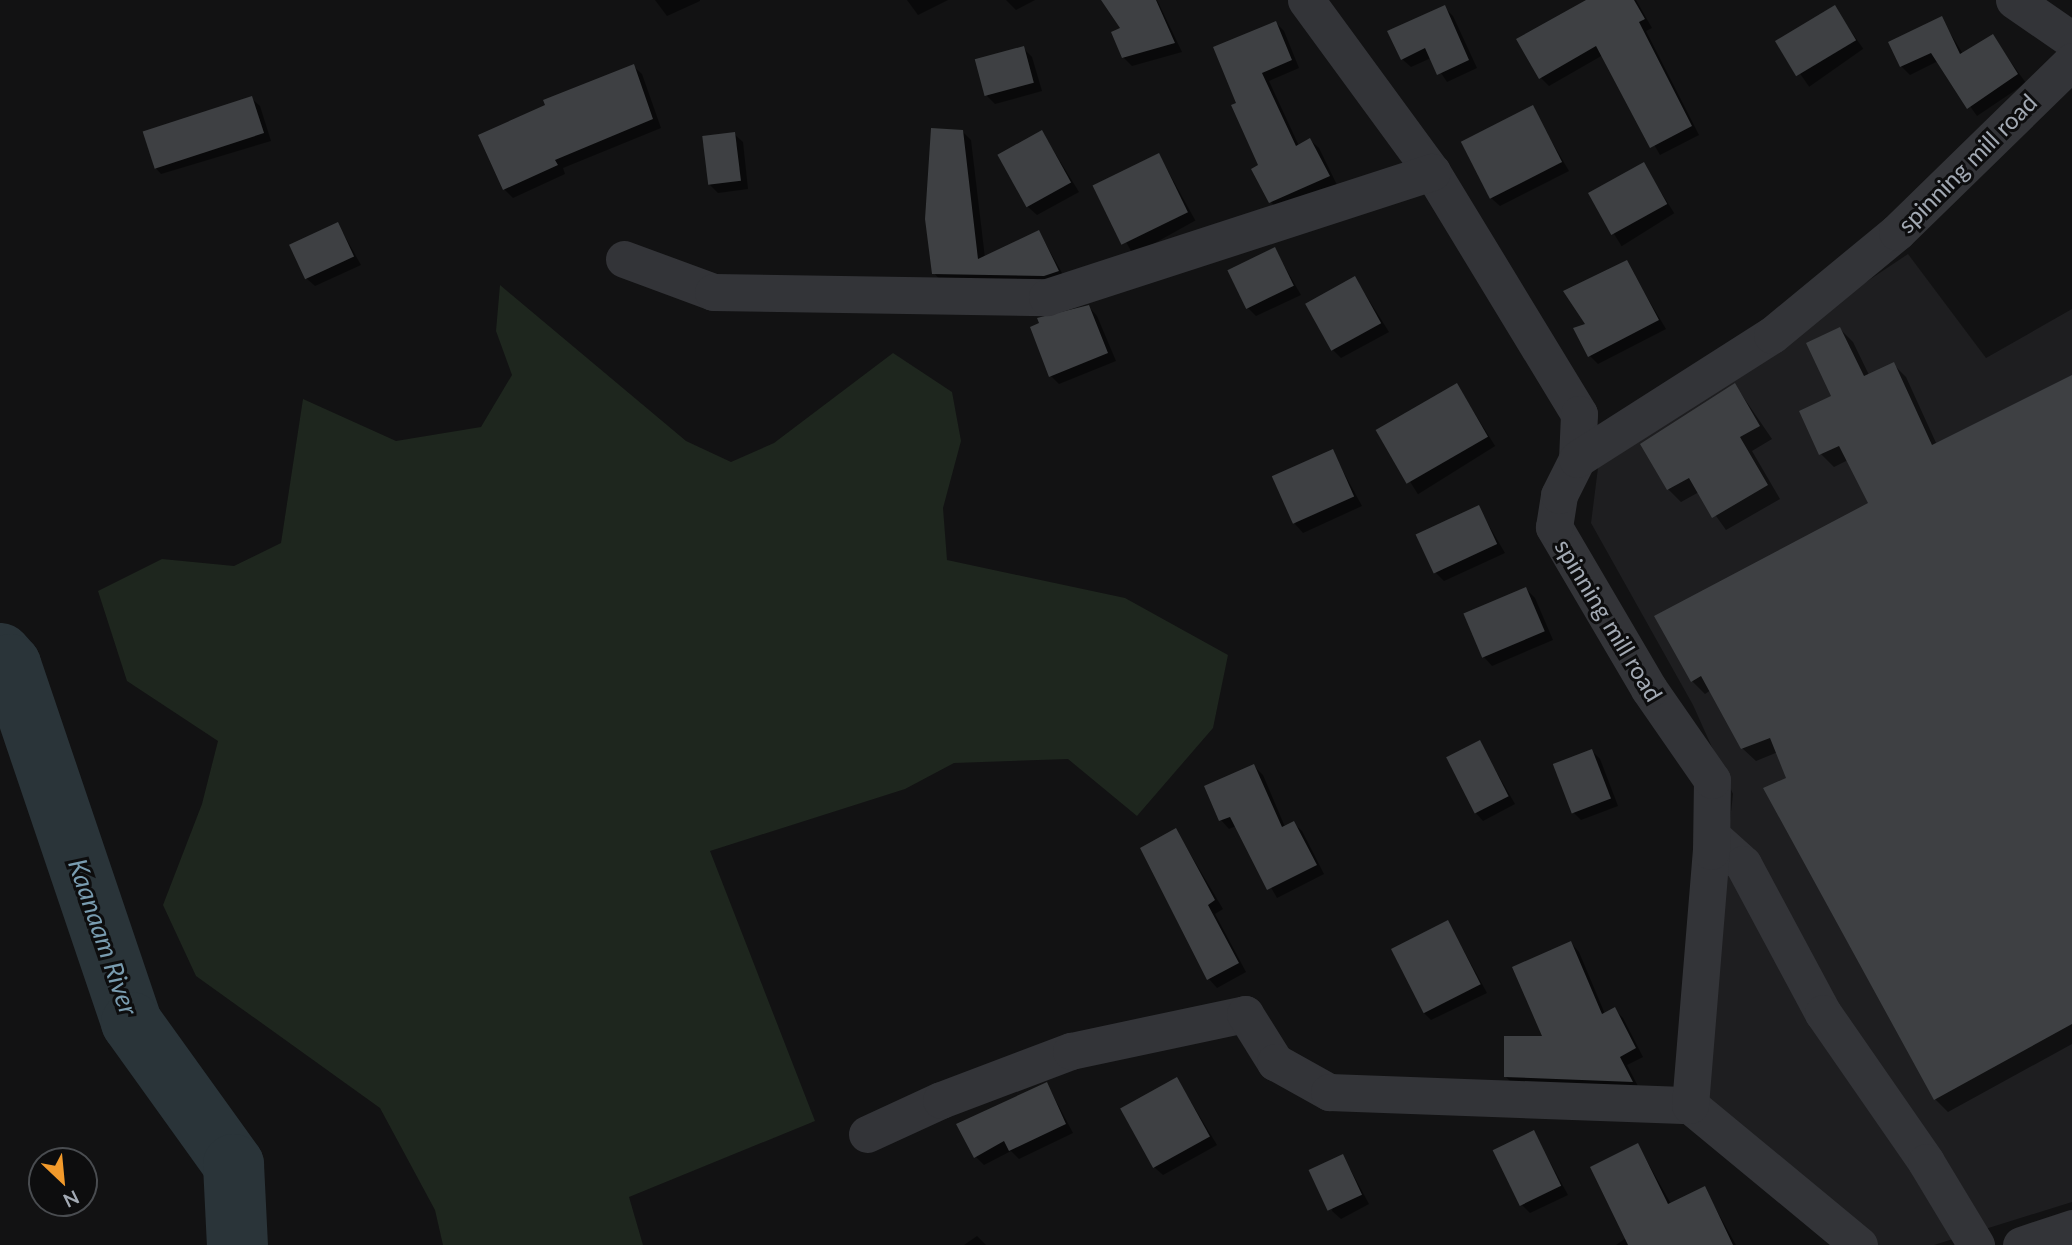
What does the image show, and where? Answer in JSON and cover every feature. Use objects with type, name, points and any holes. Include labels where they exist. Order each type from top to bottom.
[{"type":"street","points":[[1306,0],[1432,172],[1578,414],[1577,459]]},
{"type":"street","points":[[2014,0],[2072,40]]},
{"type":"street","name":"spinning mill road","points":[[1690,1105],[1711,851],[1712,780],[1649,689],[1554,527],[1559,495],[1577,459],[1772,335],[1897,232],[2072,61]]},
{"type":"street","points":[[624,259],[713,292],[1048,297],[1432,172]]},
{"type":"street","points":[[1711,851],[1714,838],[1743,863],[1823,1013],[1926,1162],[1976,1245]]},
{"type":"street","points":[[867,1134],[941,1100],[1071,1051],[1245,1014],[1275,1062],[1329,1092],[1690,1105],[1859,1245]]},
{"type":"street","points":[[2021,1245],[2072,1228]]},
{"type":"shaded area","points":[[1908,254],[1986,358],[2072,309],[2072,1202],[1934,1245],[1870,1245],[1699,1096],[1733,794],[1693,705],[1591,523],[1599,460]]},
{"type":"shaded area","points":[[500,285],[686,441],[731,462],[774,443],[893,353],[952,392],[961,441],[943,508],[947,560],[1125,598],[1228,655],[1213,728],[1137,816],[1068,759],[954,763],[905,789],[710,851],[815,1121],[629,1197],[643,1245],[443,1245],[435,1210],[380,1108],[196,976],[163,905],[202,804],[218,741],[127,681],[98,591],[162,559],[234,566],[281,543],[303,399],[396,441],[481,427],[512,375],[496,331]]},
{"type":"building","points":[[1101,0],[1156,0],[1175,43],[1122,58],[1111,32],[1120,28]]},
{"type":"building","points":[[1586,0],[1634,0],[1645,19],[1639,22],[1692,126],[1650,148],[1596,46],[1539,79],[1516,39]]},
{"type":"building","points":[[1445,5],[1469,60],[1437,75],[1425,48],[1401,60],[1387,31]]},
{"type":"building","points":[[1835,5],[1856,40],[1796,76],[1775,41]]},
{"type":"building","points":[[1942,16],[1960,54],[1993,34],[2018,74],[1967,109],[1931,53],[1900,67],[1888,42]]},
{"type":"building","points":[[1276,21],[1292,60],[1262,73],[1296,146],[1310,138],[1330,176],[1269,203],[1251,169],[1258,165],[1231,105],[1236,103],[1213,47]]},
{"type":"building","points":[[1024,46],[1034,83],[985,96],[975,59]]},
{"type":"building","points":[[634,64],[653,119],[555,160],[558,165],[503,190],[478,135],[545,105],[543,100]]},
{"type":"building","points":[[252,96],[264,133],[155,169],[143,132]]},
{"type":"building","points":[[1533,105],[1562,162],[1490,199],[1461,142]]},
{"type":"building","points":[[931,128],[963,130],[978,259],[1039,230],[1059,271],[1044,276],[932,274],[925,219]]},
{"type":"building","points":[[1042,130],[1071,182],[1026,207],[997,155]]},
{"type":"building","points":[[735,132],[741,181],[708,185],[702,136]]},
{"type":"building","points":[[1159,153],[1188,212],[1121,245],[1092,185]]},
{"type":"building","points":[[1644,162],[1667,204],[1611,235],[1588,193]]},
{"type":"building","points":[[338,222],[354,256],[305,279],[289,245]]},
{"type":"building","points":[[1275,247],[1294,286],[1246,309],[1227,270]]},
{"type":"building","points":[[1627,260],[1659,320],[1588,357],[1573,328],[1585,324],[1563,291]]},
{"type":"building","points":[[1355,276],[1381,323],[1331,351],[1305,304]]},
{"type":"building","points":[[1089,305],[1108,353],[1049,377],[1030,327],[1039,323],[1037,318]]},
{"type":"building","points":[[1840,327],[1864,376],[1894,362],[1932,445],[2072,375],[2072,1024],[1934,1100],[1763,788],[1786,778],[1770,738],[1741,749],[1701,676],[1691,682],[1654,616],[1868,503],[1839,446],[1819,455],[1799,411],[1831,396],[1806,343]]},
{"type":"building","points":[[1457,383],[1488,437],[1407,484],[1376,430]]},
{"type":"building","points":[[1735,383],[1760,426],[1740,437],[1768,485],[1712,518],[1689,478],[1667,490],[1640,444]]},
{"type":"building","points":[[1333,449],[1354,497],[1293,524],[1272,476]]},
{"type":"building","points":[[1479,505],[1497,544],[1434,574],[1416,535]]},
{"type":"building","points":[[1526,587],[1545,631],[1482,658],[1463,614]]},
{"type":"building","points":[[1480,740],[1509,796],[1475,813],[1446,757]]},
{"type":"building","points":[[1592,749],[1611,798],[1572,814],[1553,764]]},
{"type":"building","points":[[1254,764],[1282,827],[1294,821],[1317,865],[1267,890],[1230,817],[1219,821],[1204,786]]},
{"type":"building","points":[[1176,828],[1215,900],[1208,905],[1239,963],[1207,980],[1140,848]]},
{"type":"building","points":[[1448,920],[1481,984],[1424,1013],[1391,949]]},
{"type":"building","points":[[1571,941],[1602,1014],[1615,1007],[1636,1048],[1620,1057],[1633,1082],[1504,1077],[1504,1036],[1542,1036],[1512,967]]},
{"type":"building","points":[[1177,1077],[1210,1136],[1153,1168],[1120,1109]]},
{"type":"building","points":[[1047,1082],[1066,1124],[1009,1151],[1004,1141],[974,1158],[956,1124]]},
{"type":"building","points":[[1534,1130],[1561,1186],[1520,1206],[1493,1150]]},
{"type":"building","points":[[1638,1143],[1668,1204],[1705,1186],[1733,1245],[1628,1245],[1590,1167]]},
{"type":"building","points":[[1343,1154],[1362,1195],[1328,1211],[1309,1170]]},
{"type":"waterway","name":"Kaanaam River","points":[[0,653],[10,664],[131,1022],[233,1164],[237,1245]]}]
